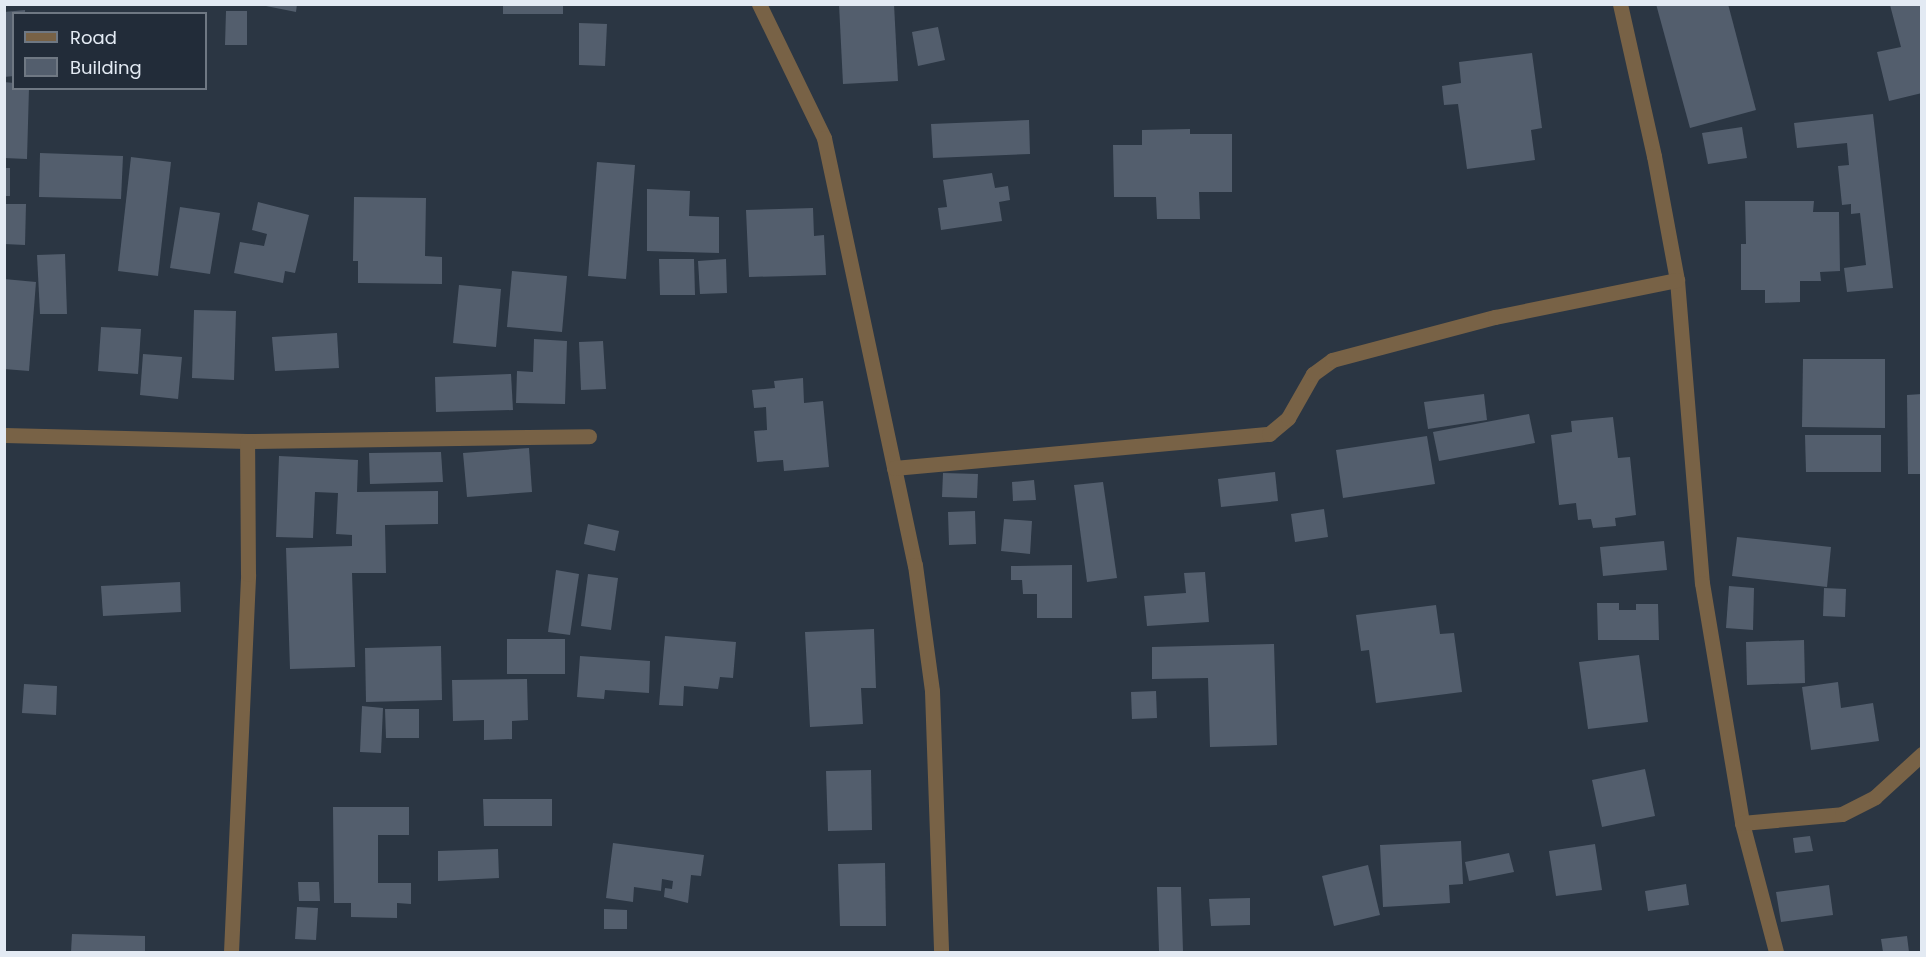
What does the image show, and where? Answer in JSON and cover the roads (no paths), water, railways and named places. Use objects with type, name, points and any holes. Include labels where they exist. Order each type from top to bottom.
[{"type":"street","points":[[759,4],[824,138],[915,566],[932,691],[941,952]]},
{"type":"street","points":[[1620,4],[1654,156],[1677,280],[1702,583],[1742,823],[1776,952]]},
{"type":"street","points":[[894,468],[1269,434],[1288,418],[1313,374],[1332,360],[1495,317],[1677,280]]},
{"type":"street","points":[[4,435],[247,441],[589,436]]},
{"type":"street","points":[[231,952],[248,574],[247,441]]},
{"type":"street","points":[[1742,823],[1842,814],[1875,797],[1922,754]]}]
